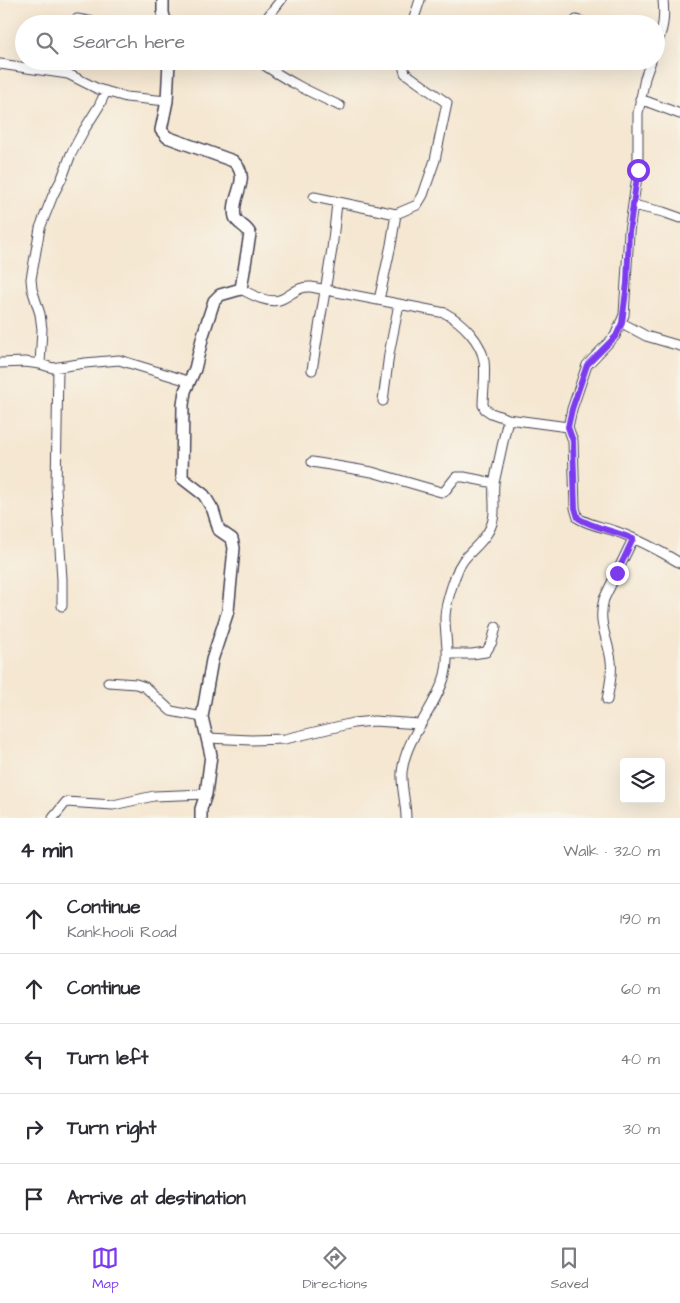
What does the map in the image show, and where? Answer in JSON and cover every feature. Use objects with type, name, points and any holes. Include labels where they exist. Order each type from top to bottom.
[{"type":"street","points":[[163,0],[164,15]]},
{"type":"street","points":[[269,15],[280,0]]},
{"type":"street","points":[[415,15],[420,0]]},
{"type":"street","points":[[663,0],[665,15]]},
{"type":"street","points":[[0,64],[15,66]]},
{"type":"street","points":[[41,70],[68,74],[106,91],[126,97],[167,100]]},
{"type":"street","points":[[169,70],[167,100],[161,130],[167,137],[233,161],[240,170],[241,183],[236,201],[235,217],[250,234],[244,282],[241,289]]},
{"type":"street","points":[[271,70],[299,87],[340,106]]},
{"type":"street","points":[[314,197],[396,214],[418,205],[435,160],[446,103],[405,73],[404,70]]},
{"type":"street","points":[[648,70],[640,99],[638,170],[629,232],[627,283],[622,323],[616,336],[587,365],[568,427],[573,441],[575,508],[578,518],[584,522],[633,539],[661,552],[680,564]]},
{"type":"street","points":[[40,364],[42,328],[31,279],[32,264],[40,228],[52,195],[62,178],[71,154],[106,91]]},
{"type":"street","points":[[640,99],[680,114]]},
{"type":"street","points":[[312,370],[332,249],[337,203]]},
{"type":"street","points":[[633,205],[680,218]]},
{"type":"street","points":[[379,300],[396,214]]},
{"type":"street","points":[[201,818],[211,755],[202,717],[212,660],[228,611],[233,542],[232,539],[219,530],[210,503],[182,478],[183,404],[188,381],[195,369],[214,301],[220,295],[241,289],[251,295],[281,300],[304,286],[445,313],[457,319],[466,327],[481,351],[484,361],[483,405],[485,409],[508,419],[568,427]]},
{"type":"street","points":[[383,401],[399,304]]},
{"type":"street","points":[[622,323],[646,336],[680,346]]},
{"type":"street","points":[[0,364],[25,362],[53,368],[98,361],[119,360],[188,381]]},
{"type":"street","points":[[58,367],[56,488],[62,606]]},
{"type":"street","points":[[406,818],[402,772],[410,742],[440,688],[445,674],[447,654],[445,616],[454,578],[463,559],[487,534],[492,522],[495,511],[494,484],[508,419]]},
{"type":"street","points":[[312,462],[381,474],[440,492],[444,492],[456,477],[494,484]]},
{"type":"street","points":[[607,700],[611,661],[602,630],[602,607],[633,539]]},
{"type":"street","points":[[447,654],[486,652],[492,642],[496,627]]},
{"type":"street","points":[[108,682],[136,684],[145,687],[171,711],[202,717]]},
{"type":"street","points":[[208,738],[286,739],[353,723],[374,721],[420,724]]},
{"type":"street","points":[[53,818],[66,802],[72,801],[113,805],[154,796],[206,794]]},
{"type":"route","points":[[617,573],[633,539],[584,522],[578,518],[575,508],[573,441],[568,427],[582,376],[587,365],[616,336],[622,323],[627,283],[629,232],[638,170]]}]
